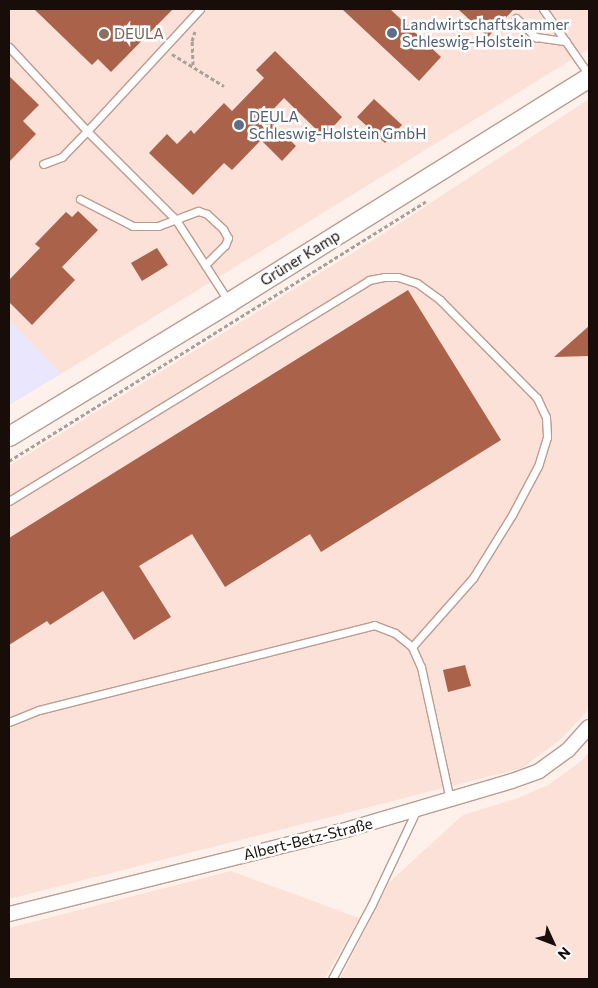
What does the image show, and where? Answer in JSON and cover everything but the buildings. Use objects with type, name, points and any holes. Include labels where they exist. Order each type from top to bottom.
[{"type":"street","name":"Grüner Kamp","points":[[9,436],[229,302],[589,76]]},
{"type":"street","name":"Albert-Betz-Straße","points":[[9,914],[416,811],[539,771],[568,750],[589,727]]},
{"type":"lane","points":[[43,164],[62,157],[200,9]]},
{"type":"lane","points":[[543,9],[589,76]]},
{"type":"lane","points":[[516,18],[536,37],[566,41]]},
{"type":"lane","points":[[9,47],[87,132],[176,220],[229,302]]},
{"type":"lane","points":[[80,199],[133,226],[158,226],[193,213],[203,212],[226,233],[228,238],[225,245],[205,265]]},
{"type":"lane","points":[[9,501],[369,280],[384,276],[398,277],[417,283],[440,300],[537,398],[546,417],[547,437],[538,466],[512,515],[473,578],[412,647]]},
{"type":"lane","points":[[9,722],[38,710],[374,625],[394,633],[412,647],[421,667],[450,800]]},
{"type":"lane","points":[[332,979],[372,904],[416,811]]},
{"type":"path","points":[[193,65],[192,41],[196,25]]},
{"type":"path","points":[[162,50],[193,65],[224,86]]},
{"type":"shaded area","points":[[9,9],[589,9],[589,49],[61,374],[9,320]]},
{"type":"shaded area","points":[[589,99],[589,709],[561,739],[522,768],[9,899],[9,466],[391,229]]},
{"type":"shaded area","points":[[9,320],[61,374],[9,405]]},
{"type":"shaded area","points":[[589,752],[589,979],[340,979],[389,883],[420,854],[463,815],[518,798],[548,785],[580,762]]},
{"type":"shaded area","points":[[231,871],[359,918],[324,979],[9,979],[9,928]]},
{"type":"place","name":"Landwirtschaftskammer Schleswig-Holstein","points":[[392,33]]},
{"type":"place","name":"DEULA","points":[[104,34]]},
{"type":"place","name":"DEULA Schleswig-Holstein GmbH","points":[[239,125]]}]
